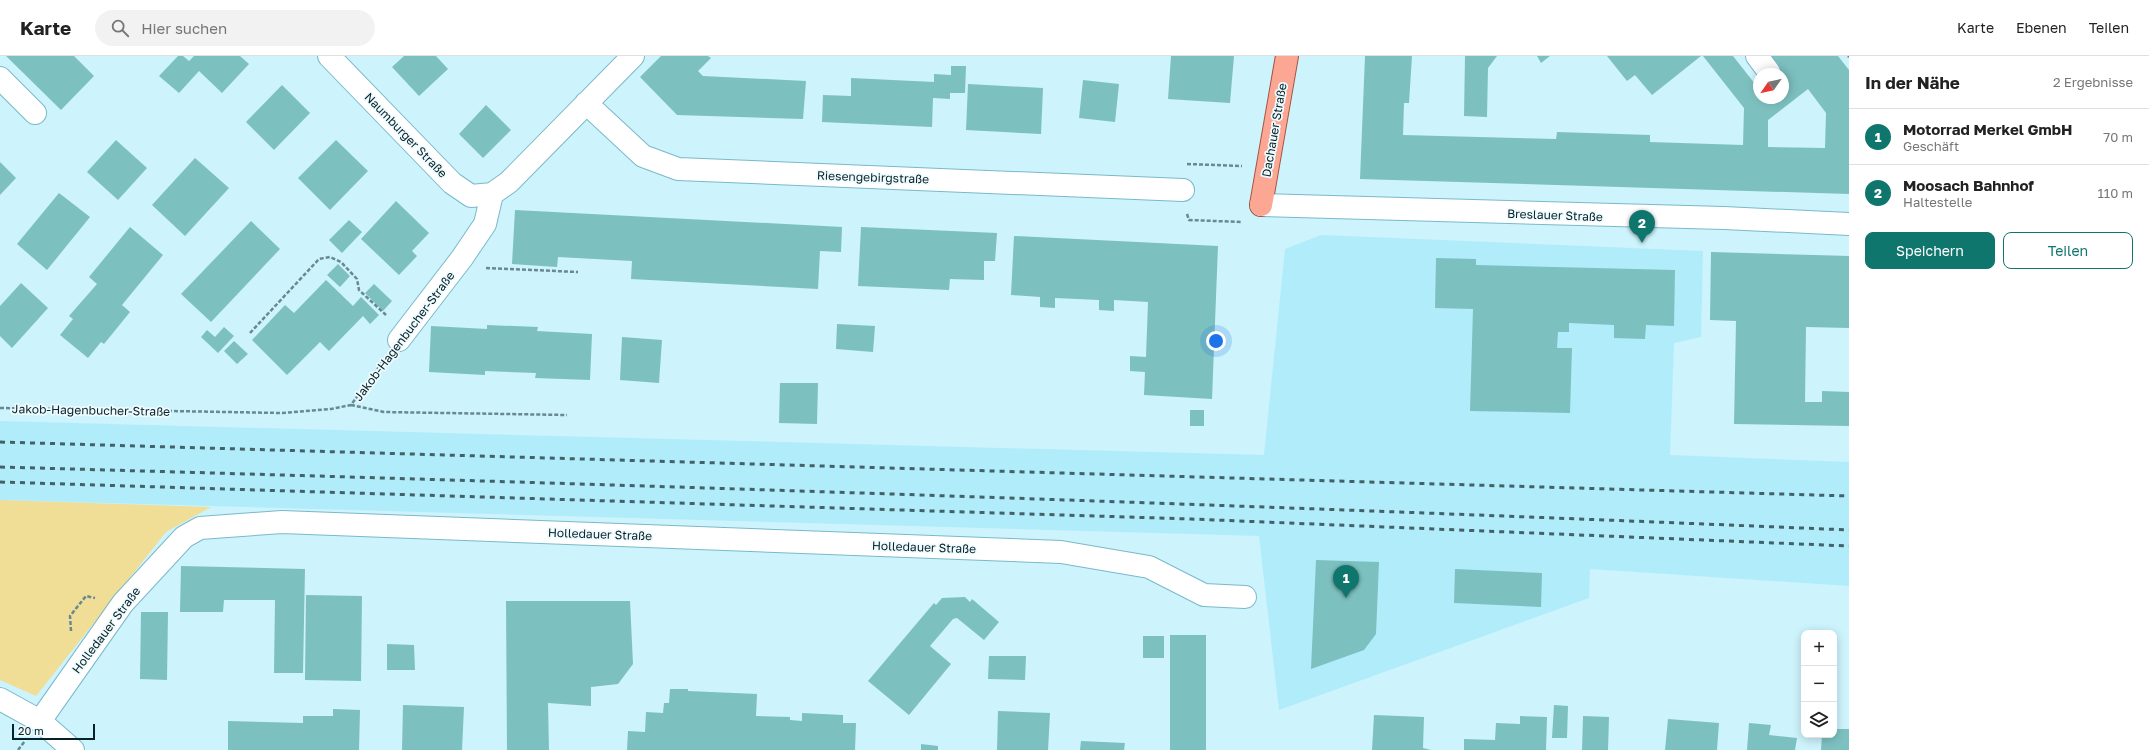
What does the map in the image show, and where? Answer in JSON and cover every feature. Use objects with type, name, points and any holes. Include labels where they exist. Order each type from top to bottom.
[{"type":"main road","name":"Dachauer Straße","points":[[1261,205],[1287,56]]},
{"type":"street","name":"Naumburger Straße","points":[[329,56],[452,183],[471,196],[492,194]]},
{"type":"street","points":[[492,194],[508,182],[633,56]]},
{"type":"street","points":[[0,78],[35,113]]},
{"type":"street","name":"Riesengebirgstraße","points":[[586,103],[643,156],[678,168],[1183,190]]},
{"type":"street","name":"Jakob-Hagenbucher-Straße","points":[[402,336],[462,258],[485,224],[492,194]]},
{"type":"street","name":"Breslauer Straße","points":[[1261,205],[1724,218],[1849,224]]},
{"type":"street","name":"Holledauer Straße","points":[[40,721],[123,603],[184,537],[200,528],[282,522],[1060,552],[1149,567],[1204,595],[1245,597]]},
{"type":"street","points":[[0,699],[40,721],[73,750]]},
{"type":"path","points":[[1244,222],[1189,220],[1183,190],[1185,163],[1249,167]]},
{"type":"path","points":[[250,333],[319,259],[330,257],[341,262],[357,279],[359,290],[402,336]]},
{"type":"path","points":[[462,258],[474,267],[578,272]]},
{"type":"path","name":"Jakob-Hagenbucher-Straße","points":[[0,408],[282,413],[331,409],[351,405],[402,336]]},
{"type":"path","points":[[351,405],[384,412],[566,415]]},
{"type":"shaded area","points":[[1321,235],[1703,251],[1701,337],[1674,343],[1670,455],[1849,462],[1849,586],[1590,569],[1589,598],[1279,710],[1259,536],[0,500],[0,421],[1264,455],[1285,249]]},
{"type":"shaded area","points":[[0,500],[211,507],[166,532],[36,696],[0,680]]},
{"type":"building","points":[[6,56],[74,56],[94,76],[61,110]]},
{"type":"building","points":[[178,56],[183,56],[189,61],[194,56],[240,56],[249,64],[222,93],[199,71],[179,93],[159,76]]},
{"type":"building","points":[[404,56],[436,56],[448,69],[419,96],[392,67]]},
{"type":"building","points":[[661,56],[708,56],[711,58],[698,71],[703,76],[806,81],[803,119],[677,115],[640,77]]},
{"type":"building","points":[[1171,56],[1234,56],[1230,103],[1168,99]]},
{"type":"building","points":[[1365,56],[1412,56],[1409,103],[1404,103],[1403,135],[1556,139],[1557,132],[1650,135],[1650,142],[1743,145],[1744,108],[1703,56],[1733,56],[1753,81],[1753,104],[1789,104],[1768,120],[1768,147],[1825,148],[1826,113],[1808,89],[1789,104],[1789,68],[1779,68],[1770,56],[1838,56],[1849,70],[1849,194],[1360,179]]},
{"type":"building","points":[[1465,56],[1497,56],[1488,68],[1487,117],[1464,116]]},
{"type":"building","points":[[1537,56],[1550,56],[1541,63]]},
{"type":"building","points":[[1607,56],[1701,56],[1652,95],[1635,75],[1627,81]]},
{"type":"building","points":[[951,66],[966,66],[965,93],[950,93],[950,99],[933,98],[932,127],[822,122],[823,95],[851,96],[851,78],[934,82],[934,74],[951,75]]},
{"type":"building","points":[[1083,80],[1119,84],[1115,122],[1079,118]]},
{"type":"building","points":[[968,84],[1043,88],[1041,134],[966,130]]},
{"type":"building","points":[[282,85],[310,113],[274,150],[246,122]]},
{"type":"building","points":[[486,105],[511,130],[483,158],[459,134]]},
{"type":"building","points":[[116,140],[147,168],[118,200],[87,172]]},
{"type":"building","points":[[336,140],[368,171],[330,210],[298,178]]},
{"type":"building","points":[[195,158],[229,188],[185,236],[152,205]]},
{"type":"building","points":[[0,162],[16,178],[0,195]]},
{"type":"building","points":[[59,193],[90,217],[47,270],[17,244]]},
{"type":"building","points":[[396,201],[429,233],[412,251],[417,256],[399,275],[361,239]]},
{"type":"building","points":[[515,210],[842,227],[841,252],[820,251],[818,289],[631,279],[632,261],[558,257],[557,267],[512,264]]},
{"type":"building","points":[[349,220],[362,232],[342,253],[329,240]]},
{"type":"building","points":[[251,221],[280,249],[211,322],[181,294]]},
{"type":"building","points":[[130,227],[163,255],[122,305],[130,312],[104,344],[101,342],[88,358],[60,335],[73,319],[69,316],[97,284],[89,277]]},
{"type":"building","points":[[861,227],[997,233],[995,261],[984,261],[984,280],[950,279],[949,290],[858,286]]},
{"type":"building","points":[[1014,236],[1218,246],[1212,399],[1144,395],[1145,372],[1130,371],[1130,356],[1146,357],[1148,302],[1114,300],[1114,311],[1099,310],[1099,300],[1055,298],[1055,308],[1040,307],[1040,297],[1011,295]]},
{"type":"building","points":[[1711,252],[1849,256],[1849,328],[1806,327],[1805,402],[1822,402],[1822,391],[1849,392],[1849,426],[1734,424],[1736,321],[1710,320]]},
{"type":"building","points":[[1436,258],[1476,259],[1476,265],[1675,270],[1674,326],[1646,325],[1645,339],[1614,338],[1614,325],[1569,323],[1569,332],[1558,332],[1557,348],[1572,348],[1570,413],[1470,411],[1473,309],[1435,308]]},
{"type":"building","points":[[338,264],[350,276],[340,287],[327,275]]},
{"type":"building","points":[[326,280],[353,306],[361,297],[379,315],[370,324],[363,316],[329,351],[320,342],[287,375],[252,340],[285,305],[294,313]]},
{"type":"building","points":[[21,283],[48,308],[12,348],[0,336],[0,306]]},
{"type":"building","points":[[374,284],[392,301],[383,311],[365,293]]},
{"type":"building","points":[[837,324],[875,326],[873,352],[836,349]]},
{"type":"building","points":[[487,325],[538,327],[537,331],[592,334],[590,380],[535,378],[536,373],[485,371],[485,375],[429,372],[431,326],[487,329]]},
{"type":"building","points":[[224,327],[234,336],[218,353],[201,337],[207,330],[215,337]]},
{"type":"building","points":[[622,337],[662,340],[659,383],[620,380]]},
{"type":"building","points":[[234,341],[248,354],[237,364],[224,351]]},
{"type":"building","points":[[780,383],[818,383],[817,424],[779,423]]},
{"type":"building","points":[[1190,410],[1204,410],[1204,426],[1190,426]]},
{"type":"building","points":[[1316,560],[1379,562],[1376,634],[1364,650],[1311,669]]},
{"type":"building","points":[[181,566],[305,569],[303,673],[274,673],[275,600],[224,600],[223,612],[180,612]]},
{"type":"building","points":[[1455,569],[1542,573],[1541,607],[1454,603]]},
{"type":"building","points":[[306,595],[362,596],[361,681],[305,680]]},
{"type":"building","points":[[965,597],[970,602],[972,599],[999,622],[984,640],[957,618],[953,619],[930,646],[951,664],[909,715],[868,681],[934,603],[936,605],[942,598]]},
{"type":"building","points":[[506,601],[630,601],[633,664],[618,684],[591,687],[591,706],[548,703],[549,750],[507,750]]},
{"type":"building","points":[[141,612],[168,612],[167,680],[140,679]]},
{"type":"building","points":[[1170,635],[1206,635],[1206,750],[1170,750]]},
{"type":"building","points":[[1143,636],[1164,636],[1164,658],[1143,658]]},
{"type":"building","points":[[387,644],[414,645],[415,670],[387,670]]},
{"type":"building","points":[[989,656],[1026,656],[1025,680],[988,679]]},
{"type":"building","points":[[670,689],[757,694],[756,716],[790,717],[790,720],[802,721],[802,713],[843,715],[843,723],[856,723],[855,750],[627,750],[628,731],[645,732],[646,712],[663,713],[664,703],[669,703]]},
{"type":"building","points":[[403,705],[464,707],[462,750],[402,750]]},
{"type":"building","points":[[1554,705],[1568,706],[1567,738],[1552,738]]},
{"type":"building","points":[[333,709],[360,710],[359,750],[228,750],[228,721],[303,723],[303,716],[333,716]]},
{"type":"building","points":[[998,711],[1050,713],[1048,750],[997,750]]},
{"type":"building","points":[[1374,715],[1424,717],[1423,748],[1431,750],[1372,750]]},
{"type":"building","points":[[1520,716],[1547,717],[1546,750],[1464,750],[1464,739],[1495,740],[1496,723],[1520,724]]},
{"type":"building","points":[[1583,716],[1609,717],[1608,750],[1582,750]]},
{"type":"building","points":[[1668,719],[1719,723],[1717,750],[1665,750]]},
{"type":"building","points":[[1749,723],[1771,725],[1769,735],[1797,738],[1795,750],[1747,750]]},
{"type":"building","points":[[1837,729],[1849,729],[1849,750],[1821,750],[1822,738],[1837,738]]},
{"type":"building","points":[[1081,741],[1125,743],[1124,750],[1080,750]]},
{"type":"building","points":[[921,744],[938,746],[938,750],[921,750]]},
{"type":"railway","points":[[0,442],[1849,496]]},
{"type":"railway","points":[[0,467],[924,495],[1849,530]]},
{"type":"railway","points":[[0,482],[1191,519],[1849,546]]},
{"type":"place","name":"Moosach Bahnhof","points":[[1642,243]]},
{"type":"place","name":"Motorrad Merkel GmbH","points":[[1346,598]]}]
